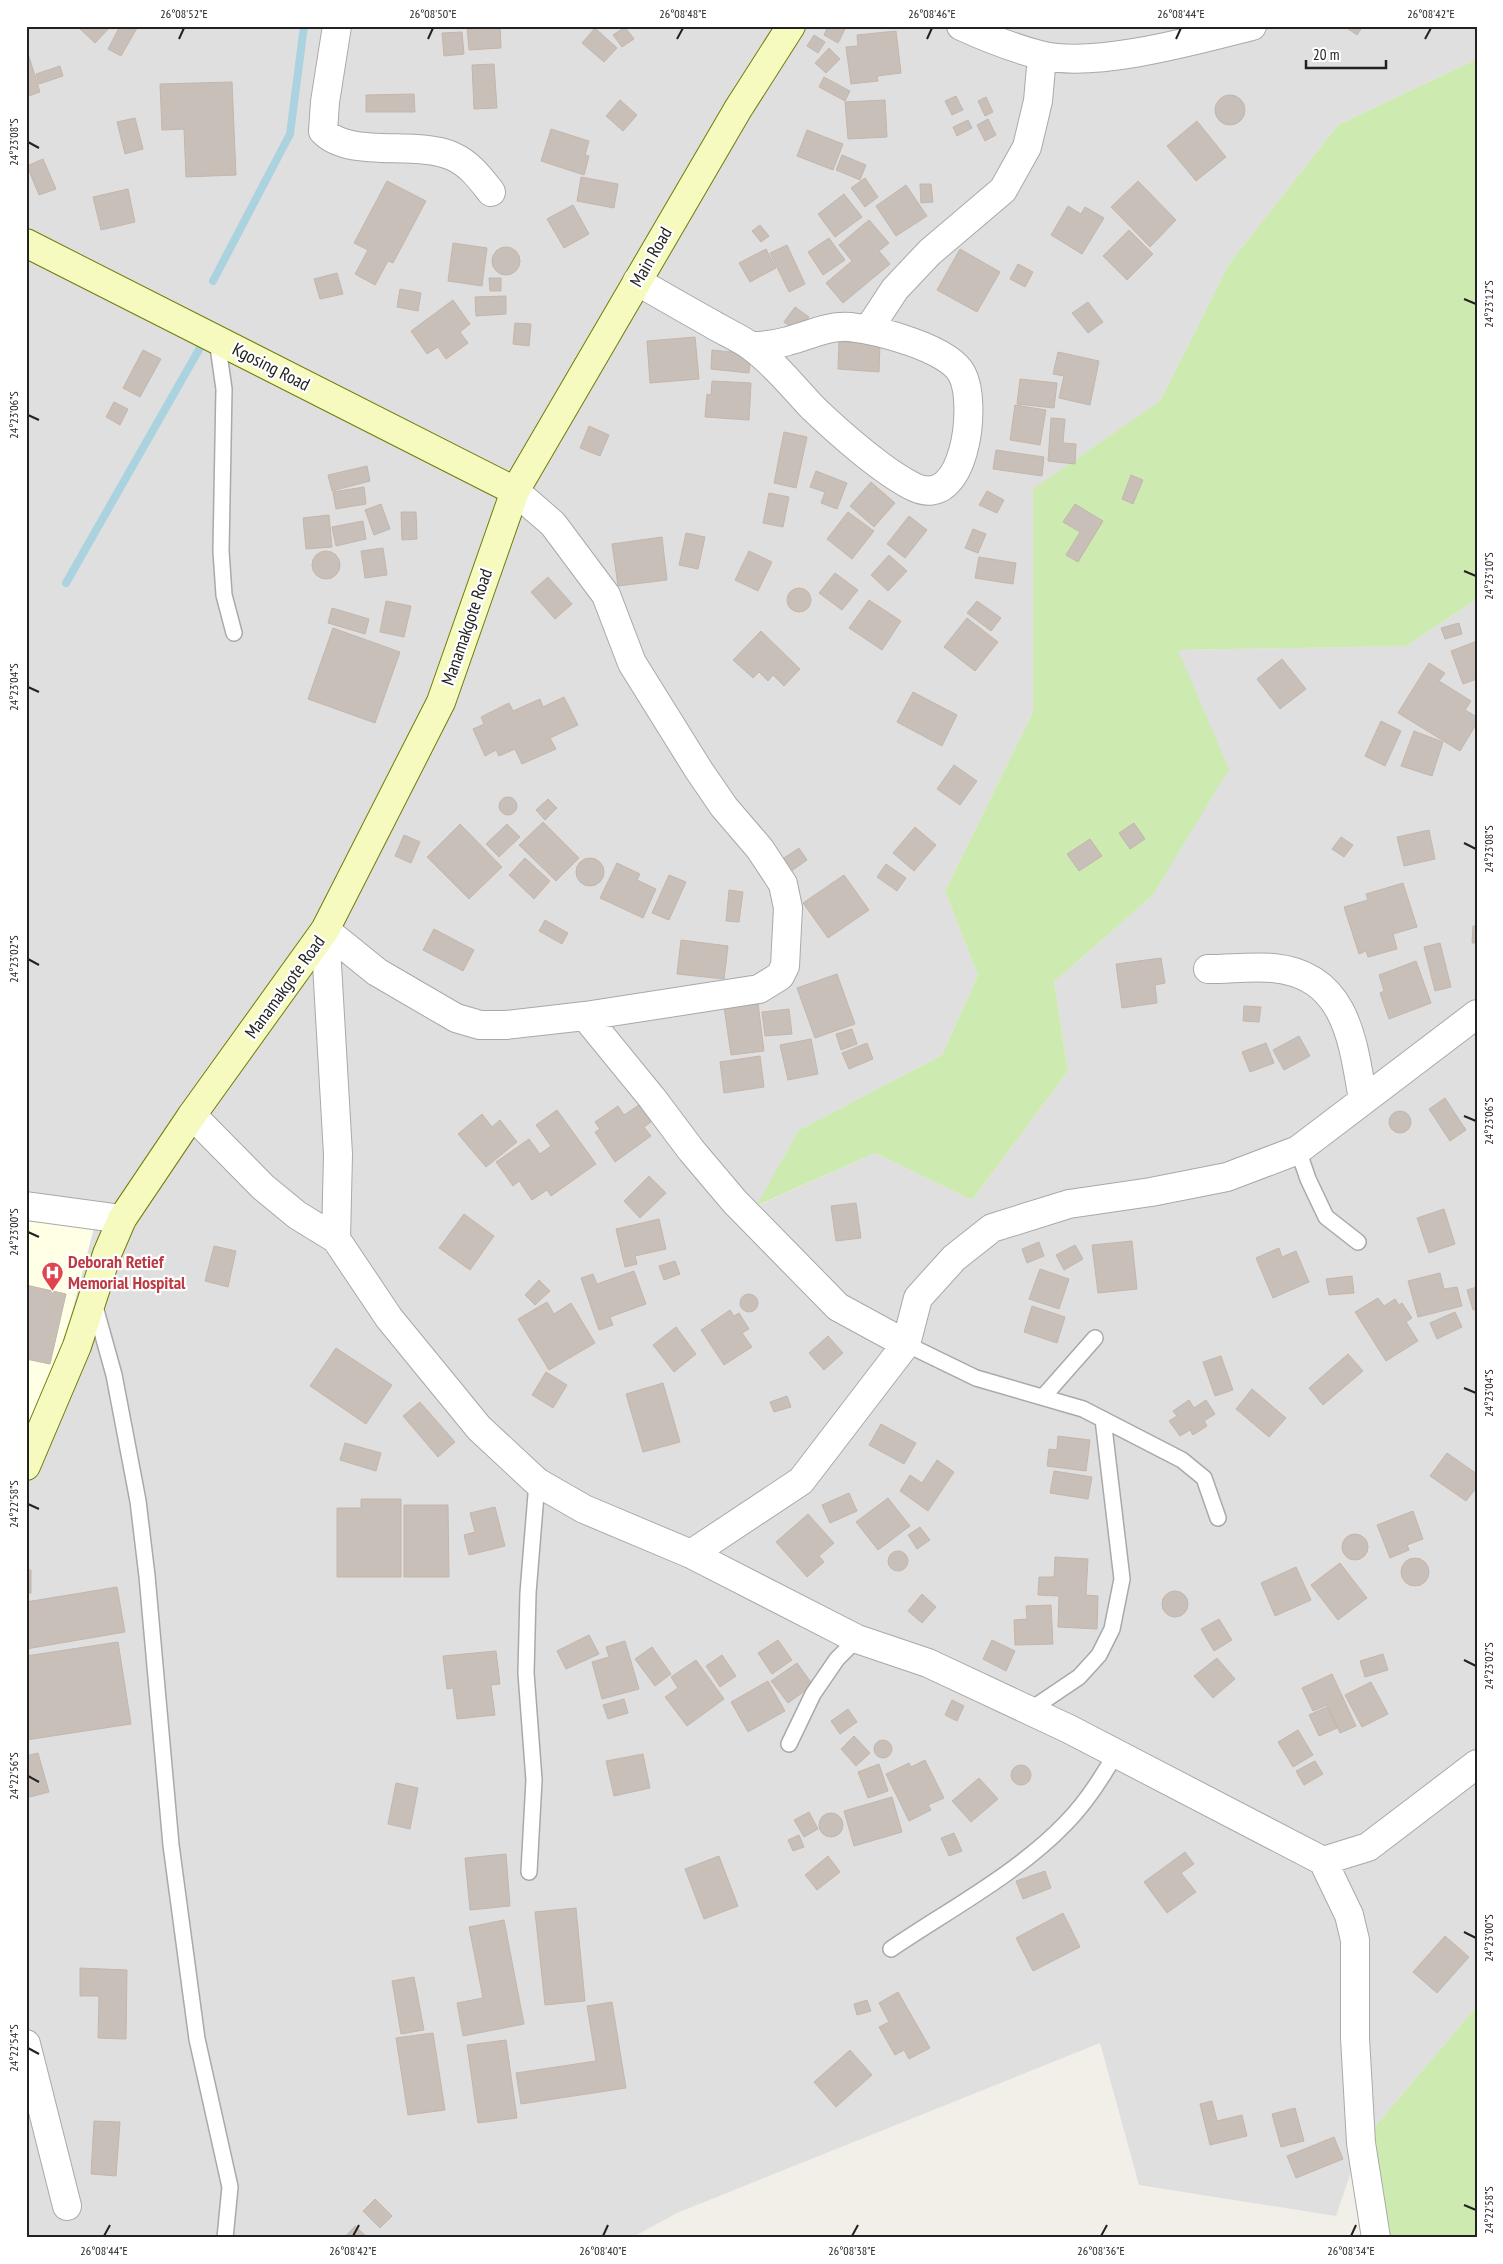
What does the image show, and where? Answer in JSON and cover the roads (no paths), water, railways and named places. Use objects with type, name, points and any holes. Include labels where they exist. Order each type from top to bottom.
[{"type":"street","points":[[337,26],[325,102],[323,131],[332,140],[347,145],[405,148],[451,156],[475,171],[491,192]]},
{"type":"street","name":"Main Road","points":[[515,491],[738,109],[791,26]]},
{"type":"street","points":[[961,26],[998,42],[1042,56],[1080,59],[1137,52],[1252,26]]},
{"type":"street","points":[[868,330],[895,289],[930,252],[1004,190],[1027,147],[1038,101],[1042,56]]},
{"type":"street","name":"Kgosing Road","points":[[26,242],[515,491]]},
{"type":"street","points":[[637,281],[751,346],[776,368],[813,408],[857,447],[914,487],[928,491],[942,487],[957,469],[964,447],[969,401],[962,374],[948,358],[923,347],[868,330],[848,327],[828,328],[772,345],[751,346]]},
{"type":"street","points":[[325,930],[377,972],[456,1018],[480,1025],[506,1025],[585,1016],[759,989],[770,984],[780,976],[785,966],[788,908],[783,884],[760,849],[724,807],[698,769],[632,663],[606,595],[553,524],[515,491]]},
{"type":"street","name":"Manamakgote Road","points":[[26,1466],[77,1346],[92,1297],[122,1219],[192,1115],[325,930],[441,702],[515,491]]},
{"type":"street","points":[[325,930],[338,1154],[336,1239]]},
{"type":"street","points":[[1208,969],[1274,968],[1298,974],[1322,986],[1339,1008],[1351,1033],[1363,1100]]},
{"type":"street","points":[[691,1554],[801,1481],[906,1344],[918,1298],[954,1258],[992,1228],[1069,1204],[1227,1177],[1298,1150],[1477,1014]]},
{"type":"street","points":[[585,1016],[652,1098],[691,1150],[756,1223],[838,1308],[906,1344]]},
{"type":"street","points":[[192,1115],[263,1187],[297,1215],[336,1239],[389,1318],[479,1428],[537,1482],[584,1509],[691,1554],[857,1639],[928,1663],[1030,1710],[1116,1752],[1200,1799],[1323,1861],[1350,1915],[1355,1940],[1354,2038],[1361,2143],[1376,2238]]},
{"type":"street","points":[[26,1206],[122,1219]]},
{"type":"street","points":[[1323,1861],[1368,1847],[1477,1764]]},
{"type":"street","points":[[26,2044],[67,2206]]},
{"type":"lane","points":[[217,340],[224,389],[222,568],[224,596],[234,633]]},
{"type":"lane","points":[[1298,1150],[1308,1179],[1326,1217],[1358,1242]]},
{"type":"lane","points":[[92,1297],[114,1375],[138,1501],[147,1576],[172,1855],[197,2039],[230,2187],[225,2238]]},
{"type":"lane","points":[[1043,1397],[1095,1338]]},
{"type":"lane","points":[[906,1344],[976,1378],[1083,1409],[1182,1460],[1204,1478],[1218,1518]]},
{"type":"lane","points":[[1030,1710],[1079,1677],[1099,1655],[1112,1629],[1122,1579],[1103,1419]]},
{"type":"lane","points":[[529,1872],[534,1780],[526,1664],[528,1593],[537,1482]]},
{"type":"lane","points":[[789,1744],[813,1694],[837,1660],[857,1639]]},
{"type":"lane","points":[[891,1949],[1018,1864],[1065,1824],[1101,1779],[1116,1752]]},
{"type":"waterway","points":[[213,281],[290,134],[304,26]]},
{"type":"waterway","points":[[66,583],[205,339]]},
{"type":"place","name":"Deborah Retief Memorial Hospital","points":[[52,1291]]}]
